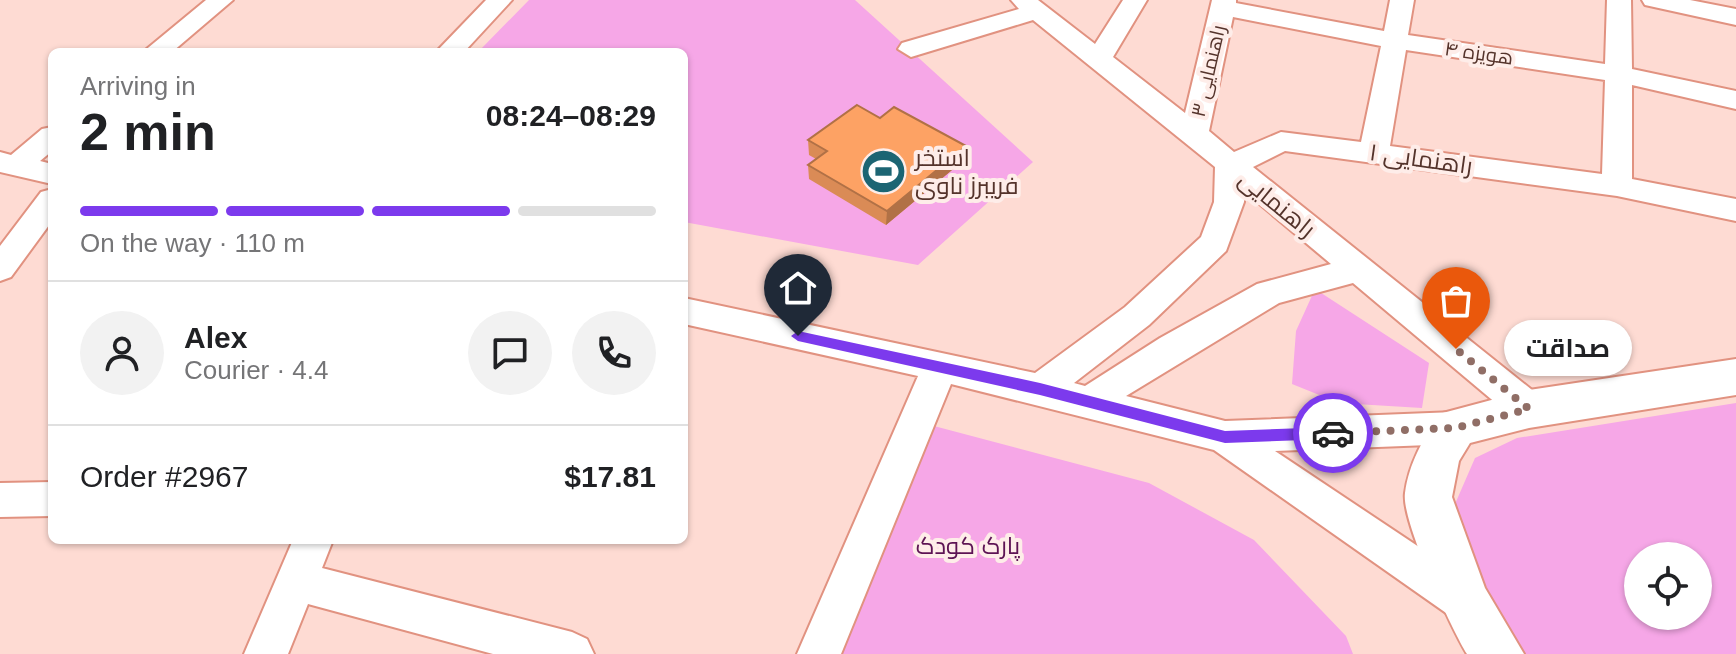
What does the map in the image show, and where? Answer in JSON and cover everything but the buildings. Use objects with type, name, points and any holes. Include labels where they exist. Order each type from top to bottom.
[{"type":"main road","points":[[1497,654],[1464,601],[1428,497],[1437,457],[1455,428],[1529,409],[1736,377]]},
{"type":"street","points":[[161,48],[221,0]]},
{"type":"street","points":[[453,48],[500,0]]},
{"type":"street","points":[[1099,59],[1135,0]]},
{"type":"street","points":[[1374,152],[1402,0]]},
{"type":"street","points":[[1617,186],[1619,0]]},
{"type":"street","points":[[1654,0],[1736,17]]},
{"type":"street","name":"هویزه ۴","points":[[1223,4],[1299,11],[1395,41],[1619,74],[1736,100]]},
{"type":"street","name":"راهنمایی ۳","points":[[1194,134],[1223,4]]},
{"type":"street","points":[[911,49],[1030,5]]},
{"type":"street","name":"راهنمایی","points":[[1030,5],[1194,134],[1529,409]]},
{"type":"street","points":[[8,164],[48,139]]},
{"type":"street","name":"راهنمایی ۱","points":[[1230,166],[1281,141],[1617,186],[1736,210]]},
{"type":"street","points":[[8,164],[48,173]]},
{"type":"street","points":[[1040,389],[1137,316],[1215,243],[1229,202],[1230,166]]},
{"type":"street","points":[[0,269],[48,204]]},
{"type":"street","points":[[1089,402],[1172,348],[1269,293],[1359,269]]},
{"type":"street","points":[[688,312],[1040,389],[1225,437],[1455,428]]},
{"type":"street","points":[[819,654],[940,367]]},
{"type":"street","points":[[1225,437],[1464,601]]},
{"type":"street","points":[[0,500],[48,499]]},
{"type":"street","points":[[266,654],[311,544]]},
{"type":"street","points":[[296,581],[572,654]]},
{"type":"green space","points":[[529,0],[855,0],[1033,162],[918,265],[688,223],[688,48],[482,48]]},
{"type":"green space","points":[[1315,289],[1429,363],[1422,408],[1339,403],[1292,384],[1296,331]]},
{"type":"green space","points":[[1736,403],[1736,654],[1524,654],[1471,569],[1455,504],[1475,458],[1517,438]]},
{"type":"green space","name":"پارک کودک","points":[[900,417],[1149,483],[1254,540],[1346,636],[1353,654],[841,654],[814,634]]},
{"type":"way so far","points":[[1333,433],[1455,428],[1529,409],[1456,349]]},
{"type":"place","name":"استخر فریبرز ناوی","points":[[884,172]]},
{"type":"place","name":"صداقت","points":[[1456,349]]},
{"type":"route","points":[[798,336],[1040,389],[1225,437],[1333,433]]}]
